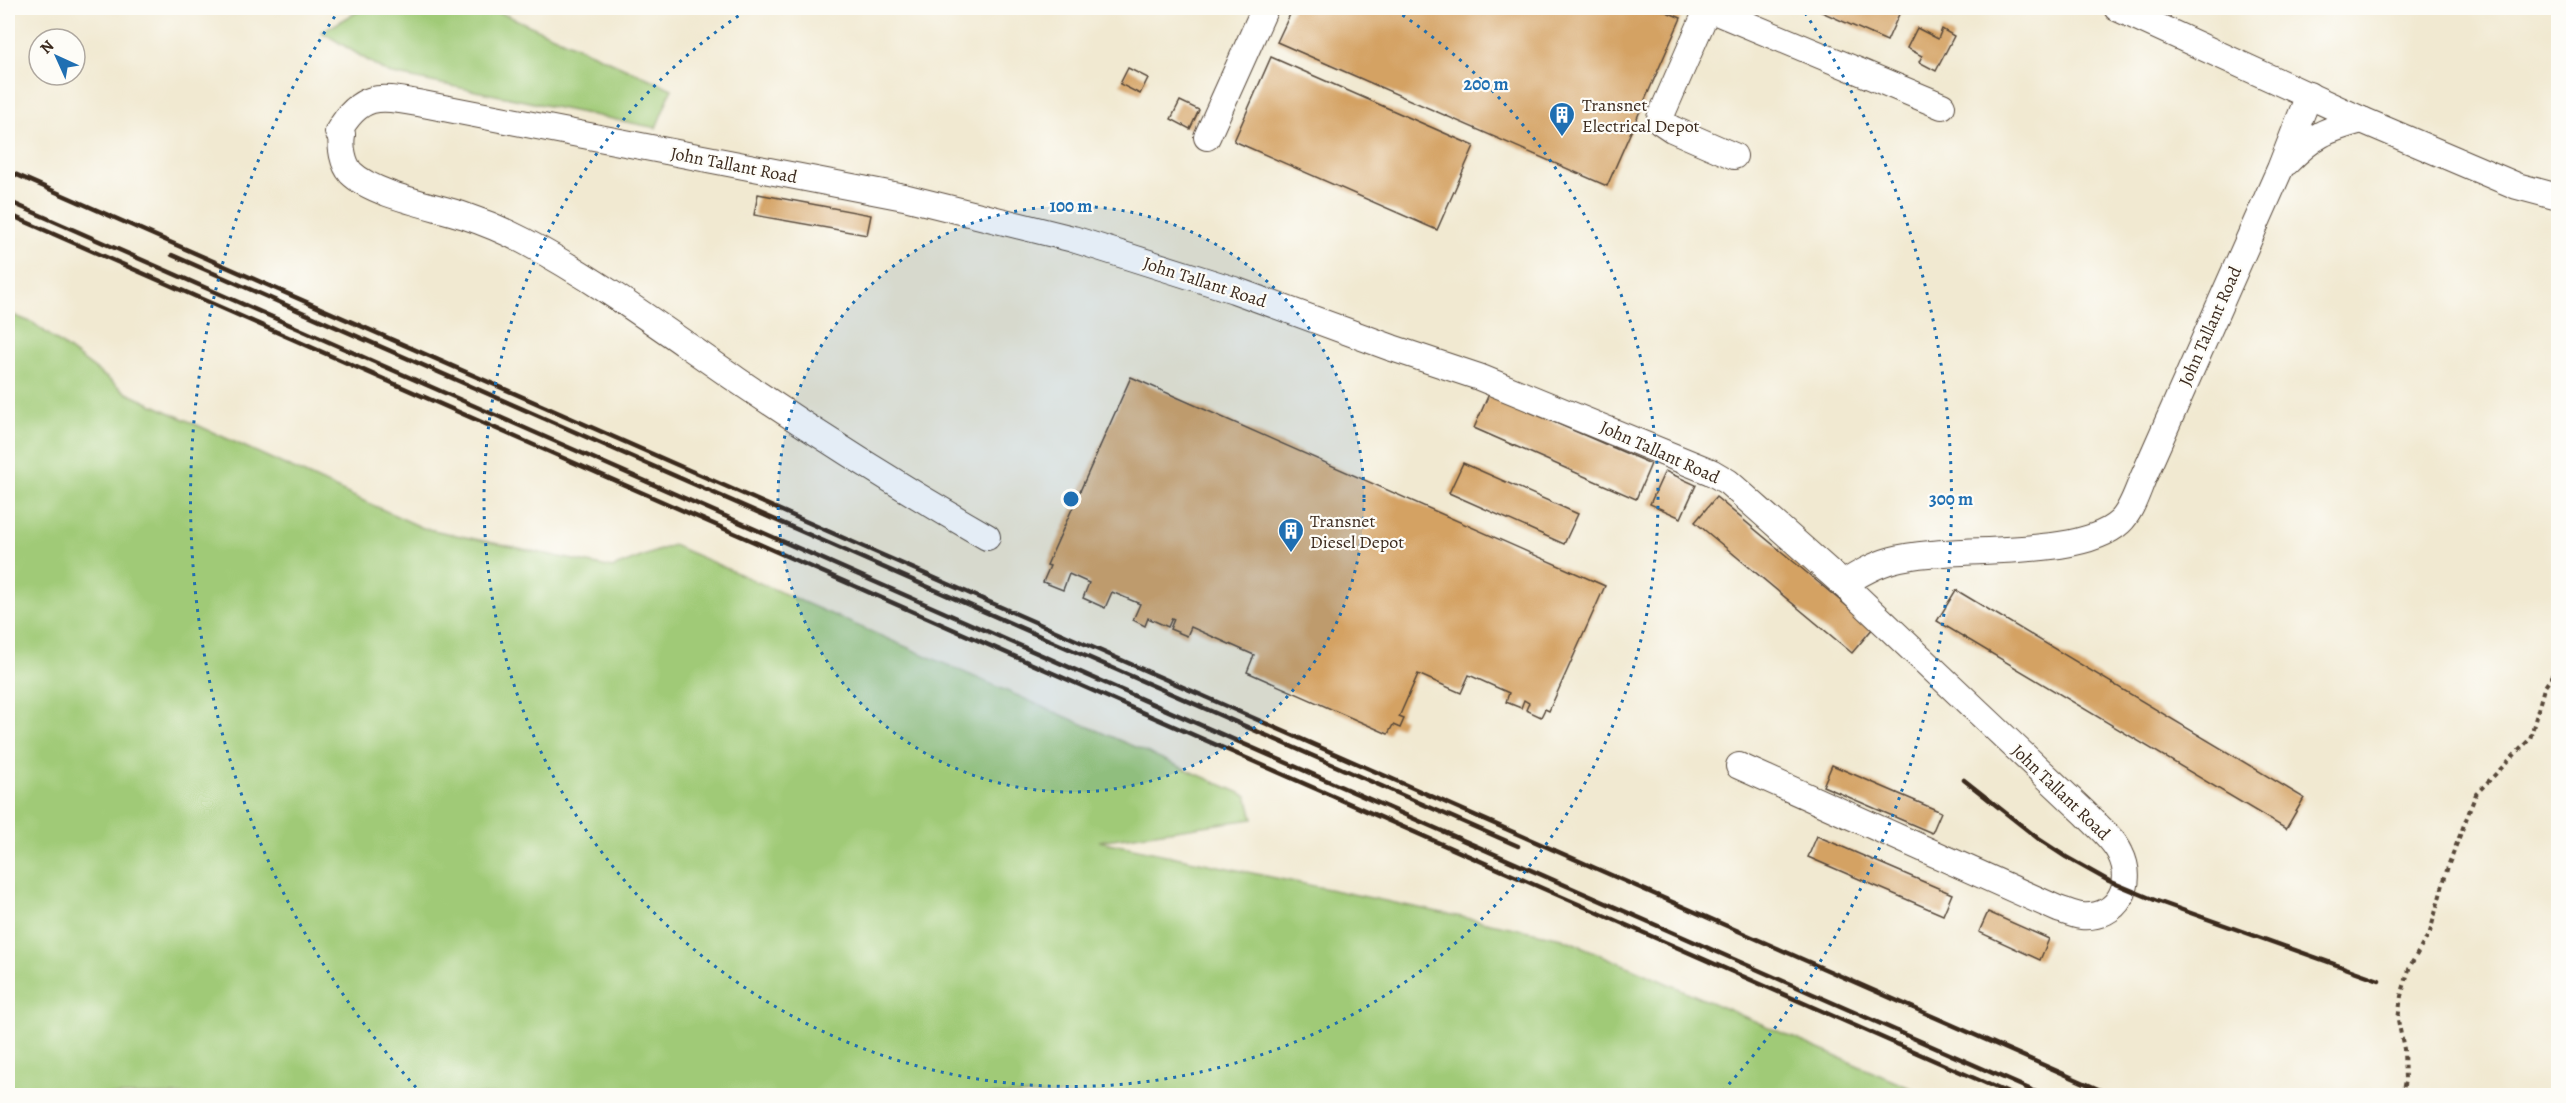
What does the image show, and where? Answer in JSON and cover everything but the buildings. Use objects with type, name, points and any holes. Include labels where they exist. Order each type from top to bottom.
[{"type":"lane","points":[[1207,137],[1265,8]]},
{"type":"lane","points":[[1734,156],[1672,129],[1660,121],[1708,8],[1942,106]]},
{"type":"lane","points":[[2117,8],[2362,120],[2517,186],[2559,197]]},
{"type":"lane","name":"John Tallant Road","points":[[1843,584],[1875,566],[1894,559],[1919,555],[2038,547],[2078,541],[2100,534],[2120,522],[2139,488],[2280,169],[2309,95]]},
{"type":"lane","name":"John Tallant Road","points":[[987,537],[880,473],[548,253],[505,231],[387,192],[364,182],[350,172],[340,145],[342,135],[338,132],[347,116],[362,103],[385,98],[444,107],[904,197],[982,215],[1094,246],[1234,290],[1479,377],[1690,462],[1728,482],[1843,584],[2104,833],[2119,850],[2125,865],[2127,880],[2123,895],[2104,914],[2080,916],[2058,909],[1739,766]]},
{"type":"lane","points":[[2280,169],[2318,135],[2331,128],[2362,120]]},
{"type":"path","points":[[2402,1095],[2405,1080],[2404,1049],[2398,1020],[2401,996],[2410,966],[2430,932],[2448,866],[2476,794],[2530,739],[2544,688],[2559,668]]},
{"type":"green space","points":[[364,8],[490,8],[672,89],[656,128],[388,73],[322,32]]},
{"type":"green space","points":[[8,313],[33,323],[127,393],[423,528],[612,568],[673,545],[1247,796],[1253,819],[1099,841],[1562,938],[1926,1095],[8,1095]]},
{"type":"railway","points":[[8,171],[2114,1096]]},
{"type":"railway","points":[[8,201],[2045,1096]]},
{"type":"railway","points":[[8,214],[2015,1096]]},
{"type":"railway","points":[[172,255],[1518,846]]},
{"type":"railway","points":[[1964,780],[2040,840],[2109,881],[2157,901],[2379,980]]},
{"type":"place","name":"Transnet Electrical Depot","points":[[1562,138]]},
{"type":"place","name":"Transnet Diesel Depot","points":[[1291,554]]}]
